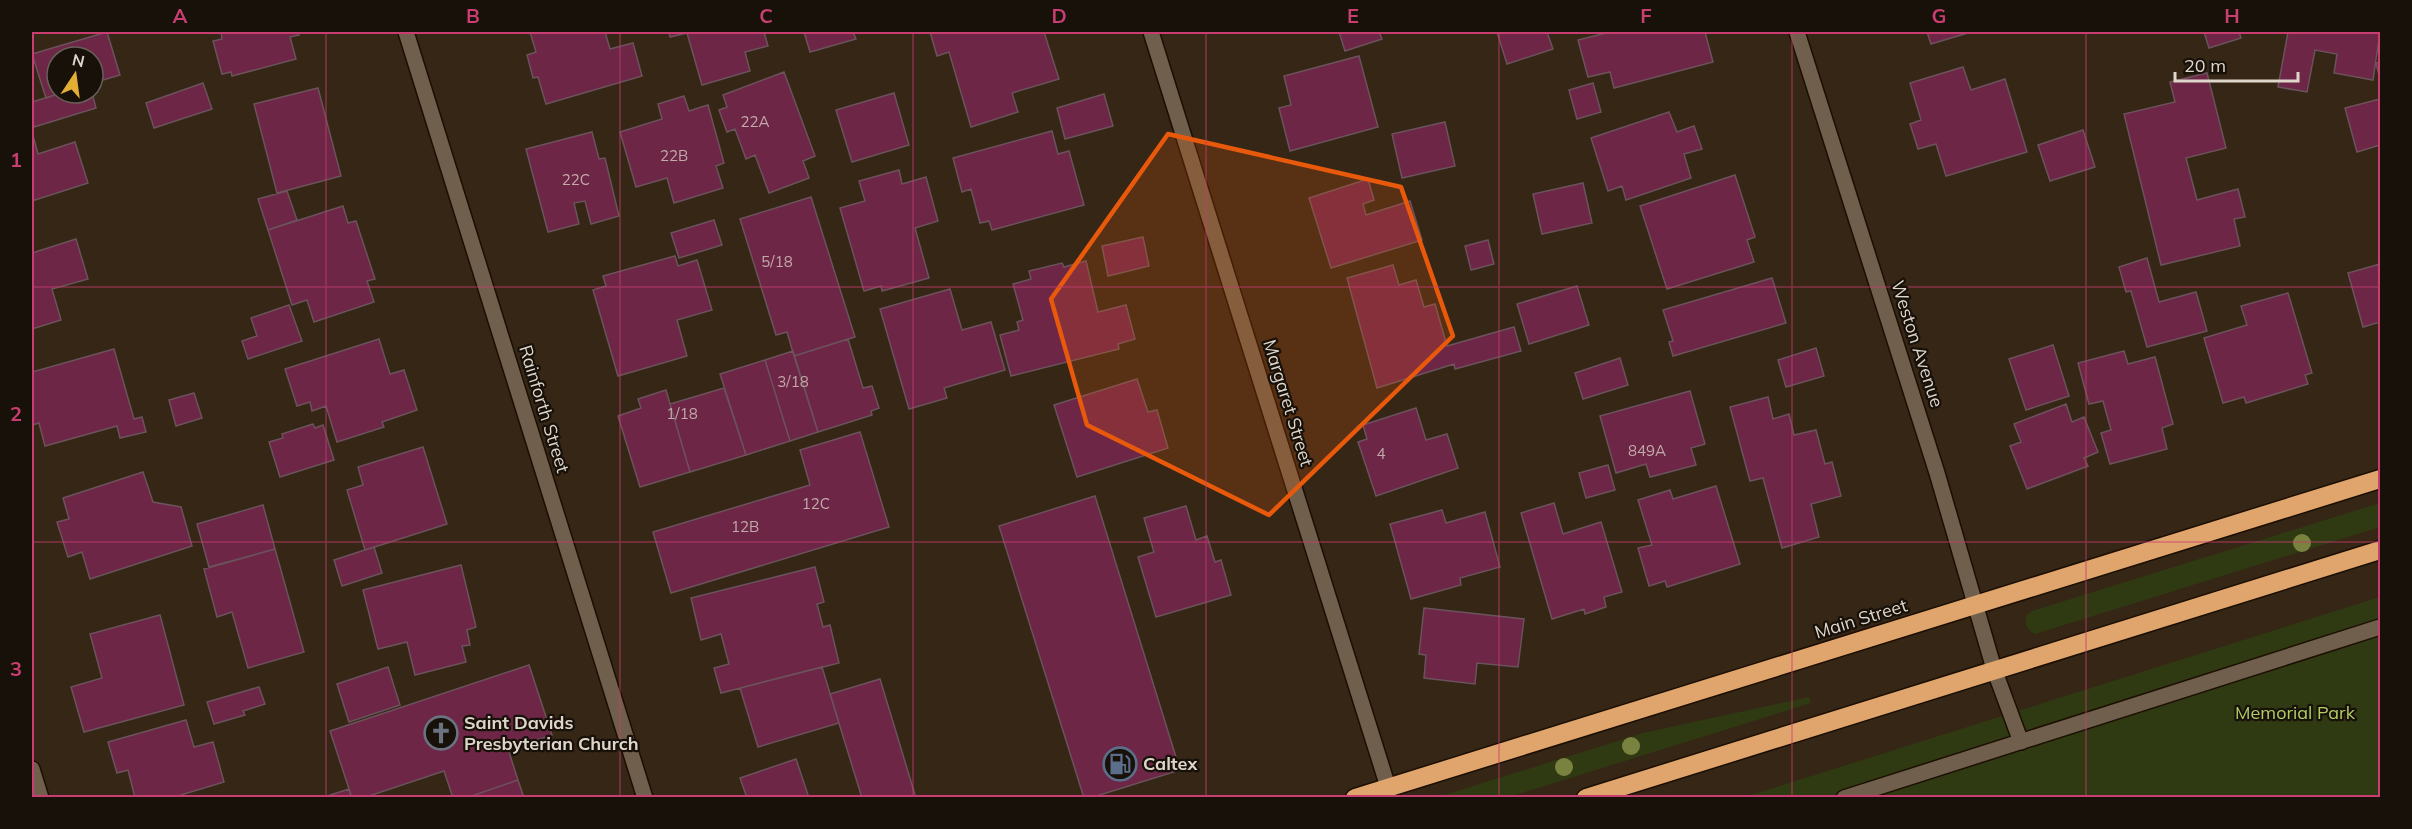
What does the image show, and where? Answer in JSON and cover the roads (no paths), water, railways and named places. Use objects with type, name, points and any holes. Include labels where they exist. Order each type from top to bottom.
[{"type":"highway","name":"Main Street","points":[[1355,798],[2380,480]]},
{"type":"highway","points":[[1586,798],[2380,550]]},
{"type":"street","name":"Rainforth Street","points":[[406,32],[645,798]]},
{"type":"street","name":"Margaret Street","points":[[1151,32],[1388,787]]},
{"type":"street","name":"Weston Avenue","points":[[1797,32],[1937,473],[1994,669],[2021,742]]},
{"type":"street","points":[[1844,798],[2380,627]]},
{"type":"street","points":[[32,769],[41,798]]},
{"type":"place","name":"Saint Davids Presbyterian Church","points":[[441,733]]},
{"type":"place","name":"Caltex","points":[[1120,764]]},
{"type":"park label","name":"Memorial Park","points":[[2295,713]]}]
